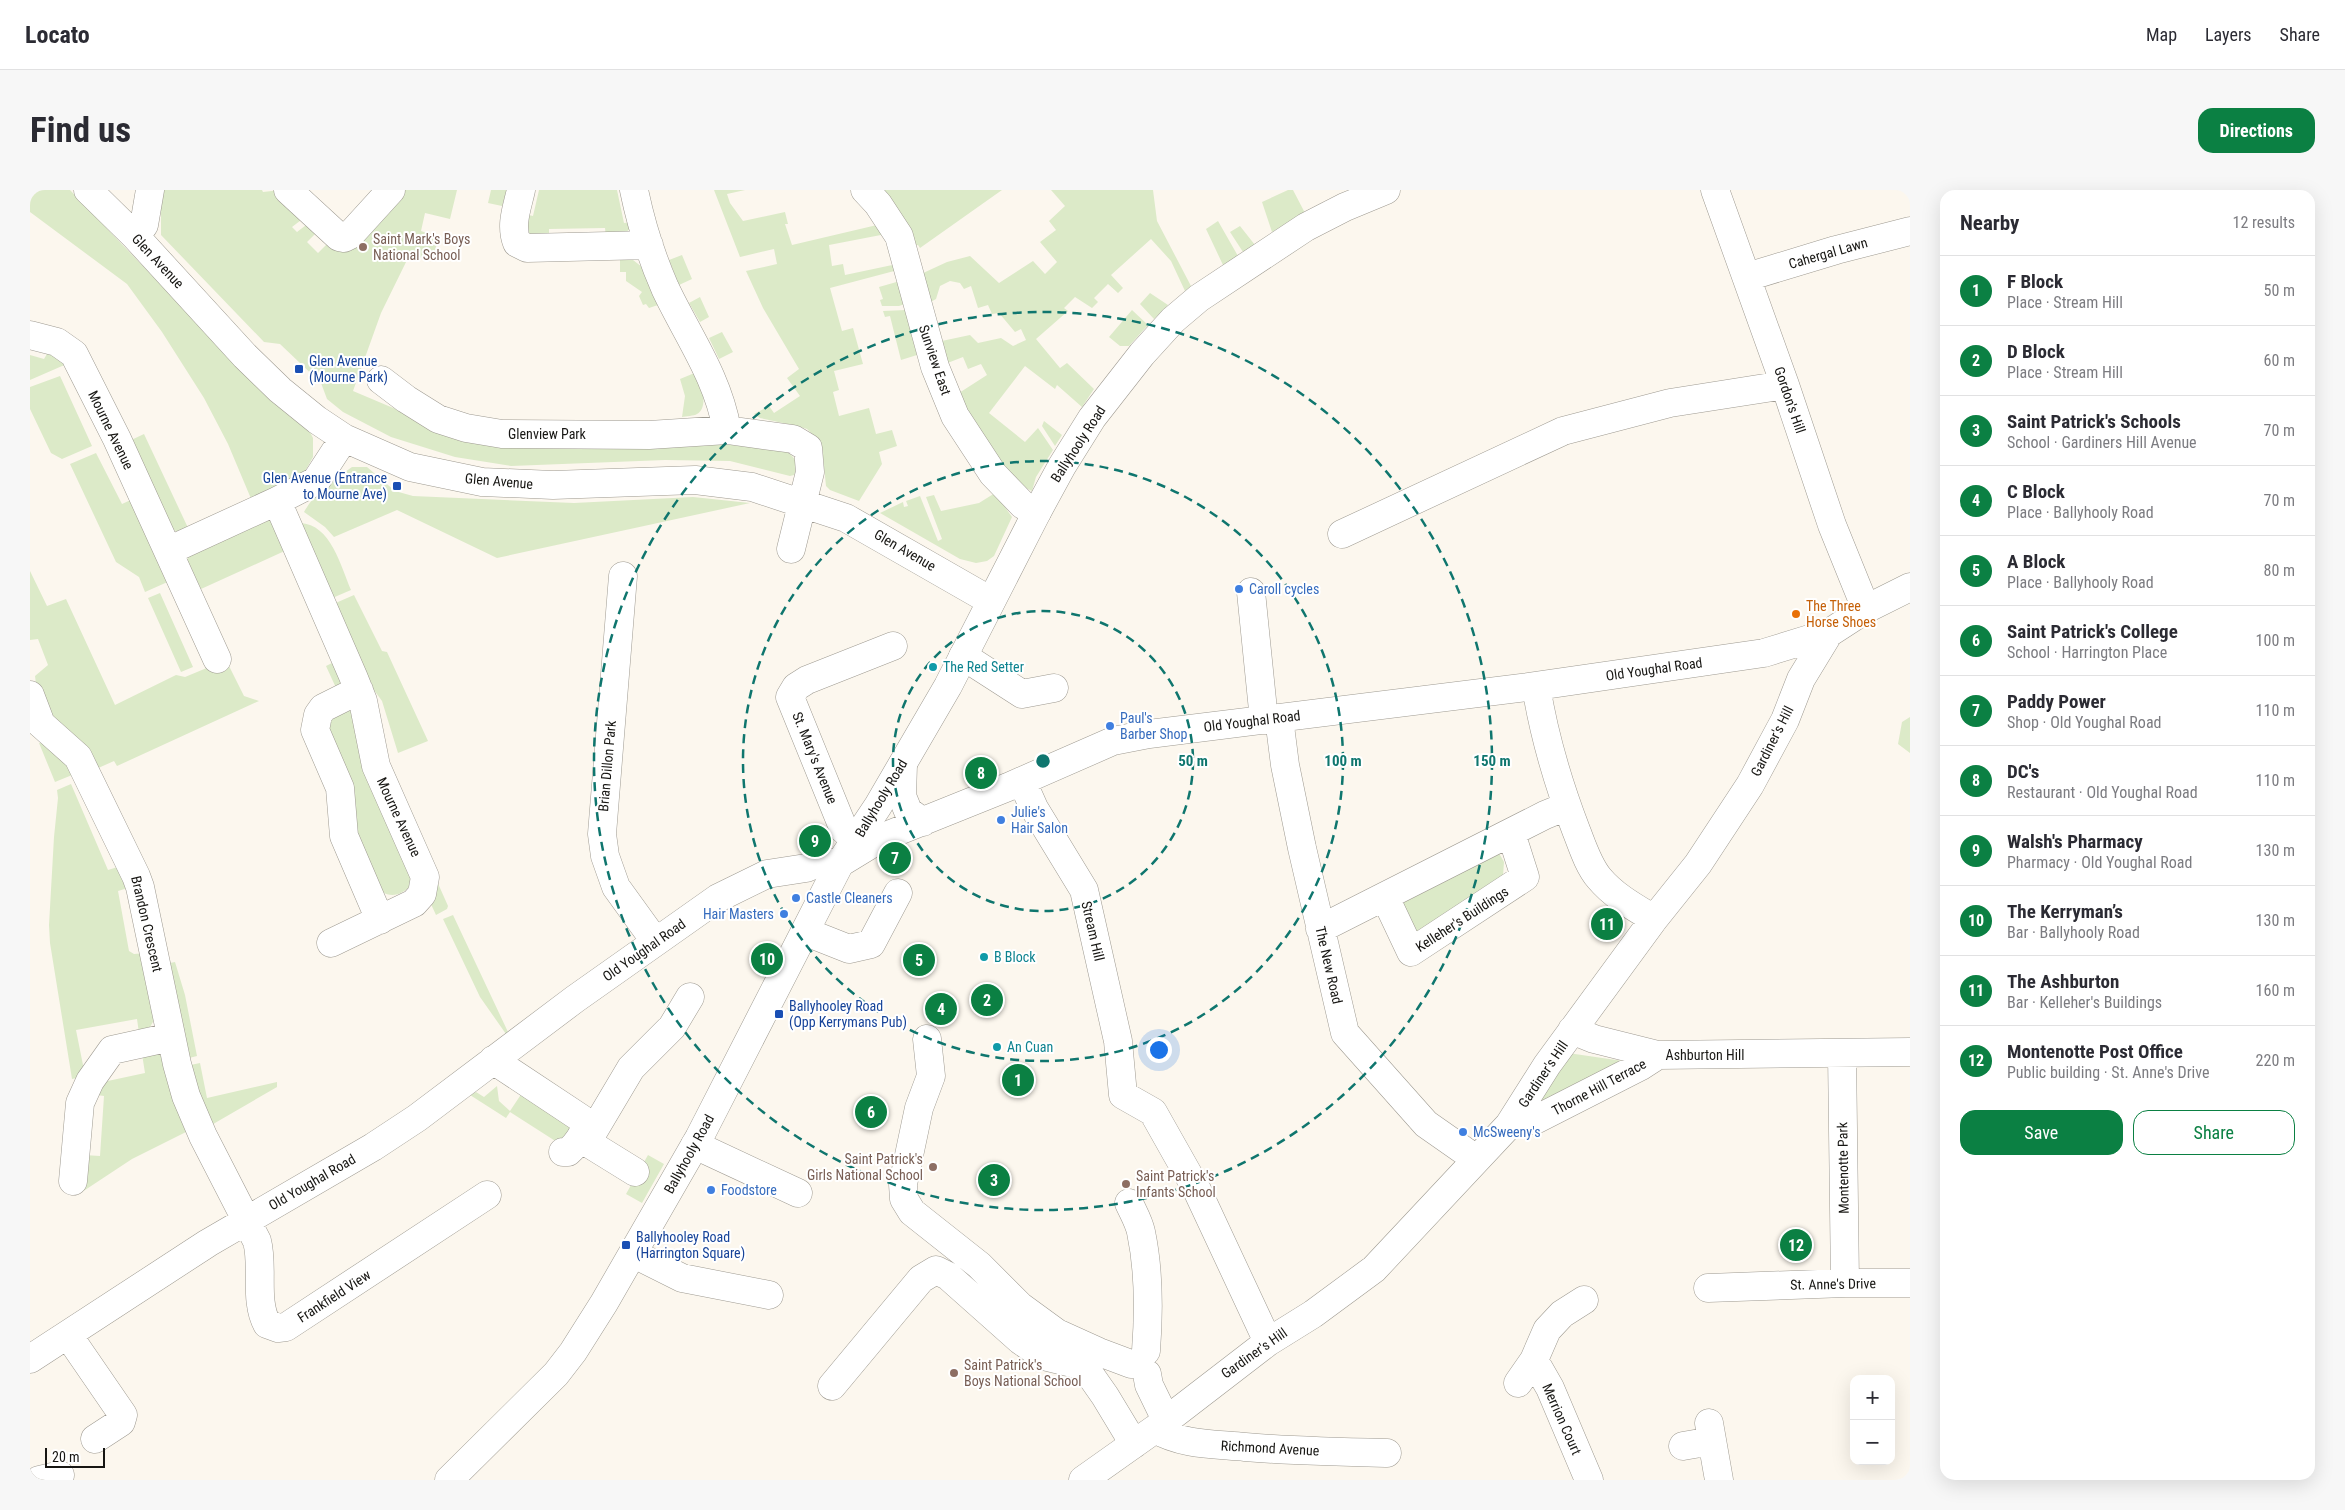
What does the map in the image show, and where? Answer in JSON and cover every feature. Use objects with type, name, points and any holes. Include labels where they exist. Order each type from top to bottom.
[{"type":"street","name":"Glen Avenue","points":[[88,190],[135,236],[245,356],[280,390],[317,420],[344,438],[410,467],[482,482],[553,485],[695,480],[752,487],[803,502],[862,526],[991,601]]},
{"type":"street","points":[[135,236],[144,225],[150,190]]},
{"type":"street","points":[[288,190],[339,237],[344,238],[350,235],[391,190]]},
{"type":"street","points":[[521,190],[513,224],[514,235],[517,243],[527,248],[648,245]]},
{"type":"street","points":[[634,190],[648,245],[665,288],[716,388],[727,430]]},
{"type":"street","name":"Sunview East","points":[[865,190],[878,204],[899,236],[935,367],[955,416],[993,474],[1022,505],[1037,512]]},
{"type":"street","name":"Ballyhooly Road","points":[[449,1480],[556,1374],[574,1352],[634,1254],[695,1144],[840,863],[948,686],[1037,512],[1062,466],[1092,418],[1128,372],[1173,320],[1222,282],[1298,232],[1346,207],[1386,190]]},
{"type":"street","name":"Gordon's Hill","points":[[1715,190],[1785,385],[1832,525],[1866,609]]},
{"type":"street","name":"Cahergal Lawn","points":[[1746,277],[1836,250],[1910,231]]},
{"type":"street","name":"Mourne Avenue","points":[[30,335],[57,342],[74,354],[217,659]]},
{"type":"street","name":"Glenview Park","points":[[381,380],[406,399],[438,419],[466,428],[502,434],[649,435],[727,430],[793,439],[808,448],[810,472],[791,549]]},
{"type":"street","points":[[1342,534],[1563,431],[1670,403],[1785,385]]},
{"type":"street","points":[[168,551],[316,481],[344,438]]},
{"type":"street","name":"Mourne Avenue","points":[[277,501],[359,690],[363,701],[376,766],[425,877],[425,884],[419,900],[331,943]]},
{"type":"street","name":"Brian Dillon Park","points":[[623,576],[602,834],[605,856],[616,887],[655,941]]},
{"type":"street","name":"Old Youghal Road","points":[[30,1359],[208,1243],[373,1147],[417,1118],[655,941],[718,898],[767,874],[806,868],[818,863],[840,863],[881,838],[1022,782],[1113,741],[1149,734],[1536,686],[1764,653],[1829,633],[1866,609],[1910,587]]},
{"type":"street","name":"The New Road","points":[[1252,592],[1272,719],[1285,765],[1320,929],[1346,1033],[1426,1124],[1476,1159]]},
{"type":"street","name":"Gardiner's Hill","points":[[1083,1480],[1152,1431],[1268,1342],[1313,1314],[1374,1269],[1509,1125],[1547,1065],[1654,920],[1698,864],[1750,785],[1786,720],[1801,679],[1829,633]]},
{"type":"street","name":"St. Mary's Avenue","points":[[857,838],[844,830],[790,697],[796,687],[807,680],[893,646]]},
{"type":"street","points":[[963,656],[1022,694],[1054,688]]},
{"type":"street","points":[[1536,686],[1542,723],[1554,767],[1585,852],[1598,876],[1614,894],[1654,920]]},
{"type":"street","points":[[359,690],[323,708],[318,715],[315,730],[340,788],[344,836],[380,920]]},
{"type":"street","name":"Brandon Crescent","points":[[30,695],[41,724],[78,757],[132,865],[140,888],[171,1037],[186,1096],[202,1136],[248,1220]]},
{"type":"street","points":[[902,764],[902,796],[908,812],[923,822]]},
{"type":"street","name":"Stream Hill","points":[[1022,782],[1034,808],[1084,890],[1118,1041],[1123,1095],[1154,1112],[1197,1190],[1268,1342]]},
{"type":"street","points":[[1320,929],[1511,834],[1545,815],[1567,806]]},
{"type":"street","name":"Kelleher's Buildings","points":[[1385,897],[1411,952],[1525,877],[1511,834]]},
{"type":"street","points":[[806,932],[849,949],[871,944],[898,894]]},
{"type":"street","points":[[577,1144],[631,1068],[672,1027],[690,998]]},
{"type":"street","name":"Ashburton Hill","points":[[1572,1030],[1594,1040],[1658,1055],[1910,1052]]},
{"type":"street","points":[[73,1180],[80,1103],[90,1081],[112,1050],[171,1037]]},
{"type":"street","points":[[927,1039],[931,1076],[919,1108],[902,1184],[904,1199],[912,1212],[979,1264],[1020,1306],[1057,1333],[1099,1352],[1141,1363]]},
{"type":"street","name":"Montenotte Park","points":[[1842,1053],[1845,1282]]},
{"type":"street","name":"Thorne Hill Terrace","points":[[1509,1125],[1538,1120],[1641,1066],[1658,1055]]},
{"type":"street","points":[[493,1060],[585,1122],[584,1132],[577,1144]]},
{"type":"street","points":[[577,1144],[635,1172]]},
{"type":"street","points":[[695,1144],[798,1193]]},
{"type":"street","name":"Frankfield View","points":[[248,1220],[260,1254],[264,1318],[268,1324],[278,1328],[286,1327],[488,1195]]},
{"type":"street","points":[[1129,1203],[1140,1230],[1147,1272],[1148,1328],[1141,1363],[1149,1384],[1152,1431]]},
{"type":"street","points":[[634,1254],[682,1278],[768,1295]]},
{"type":"street","points":[[832,1386],[921,1279],[936,1270],[948,1276],[1020,1340],[1043,1356],[1084,1366],[1105,1396],[1152,1431]]},
{"type":"street","name":"St. Anne's Drive","points":[[1708,1288],[1845,1282],[1910,1283]]},
{"type":"street","name":"Merrion Court","points":[[1518,1383],[1534,1360],[1547,1330],[1562,1314],[1584,1300]]},
{"type":"street","points":[[68,1334],[123,1415],[121,1422],[96,1438]]},
{"type":"street","name":"Merrion Court","points":[[1534,1360],[1550,1388],[1589,1480]]},
{"type":"street","name":"Richmond Avenue","points":[[1152,1431],[1198,1443],[1281,1450],[1387,1453]]},
{"type":"street","points":[[1683,1446],[1711,1432],[1719,1480]]},
{"type":"green space","points":[[30,190],[70,190],[274,403],[309,430],[313,438],[313,457],[304,473],[252,501],[228,444],[204,398],[162,332],[127,284],[30,212]]},
{"type":"green space","points":[[161,190],[262,190],[263,192],[281,190],[309,214],[292,227],[297,232],[314,219],[347,249],[401,190],[457,190],[450,219],[425,213],[421,231],[439,237],[433,257],[408,258],[381,313],[353,391],[405,413],[651,446],[721,444],[783,450],[795,460],[796,471],[794,475],[790,476],[730,461],[665,460],[511,466],[455,457],[391,437],[343,412],[327,399],[321,383],[280,344],[264,342],[161,235]],"holes":[[[318,231],[329,242],[318,253],[307,242]]]},
{"type":"green space","points":[[491,190],[507,190],[502,206],[488,203]]},
{"type":"green space","points":[[539,190],[617,190],[624,223],[633,222],[626,233],[615,237],[606,238],[605,228],[549,229],[549,239],[532,239],[522,225],[524,214],[533,216]]},
{"type":"green space","points":[[714,190],[745,190],[727,194],[730,203],[743,221],[785,212],[788,224],[785,224],[792,245],[877,225],[886,234],[829,245],[832,266],[843,264],[845,275],[897,264],[898,270],[830,288],[842,331],[853,328],[863,364],[834,371],[839,390],[833,392],[839,416],[869,408],[876,434],[892,430],[897,446],[879,452],[882,464],[859,501],[830,490],[826,486],[822,447],[807,429],[760,418],[754,414],[769,406],[774,413],[800,396],[787,378],[799,369],[763,308],[746,271],[777,264],[774,249],[740,257]]},
{"type":"green space","points":[[879,190],[1002,190],[920,248],[918,245],[912,245]]},
{"type":"green space","points":[[1051,190],[1153,190],[1157,221],[1191,286],[1185,291],[1171,261],[1151,239],[1111,275],[1123,288],[1118,293],[1108,284],[1094,298],[1098,302],[1092,308],[1075,297],[1064,308],[1068,311],[1036,339],[1060,368],[1067,363],[1094,389],[1082,407],[1057,385],[1055,389],[1025,366],[989,413],[1025,442],[1038,428],[1053,450],[1036,477],[1032,491],[1020,484],[999,462],[980,434],[959,393],[987,375],[981,364],[968,369],[963,357],[945,364],[937,342],[970,335],[978,343],[1001,338],[1013,346],[1026,340],[1021,329],[1015,332],[999,313],[992,314],[988,305],[978,308],[971,286],[964,289],[960,283],[950,281],[940,286],[936,299],[927,304],[921,274],[947,262],[970,256],[999,283],[1033,261],[1045,274],[1057,262],[1040,242],[1056,230],[1049,221],[1065,206]]},
{"type":"green space","points":[[1288,190],[1293,190],[1305,213],[1272,232],[1262,202]]},
{"type":"green space","points":[[1218,221],[1238,256],[1223,265],[1206,229]]},
{"type":"green space","points":[[1240,226],[1255,245],[1243,252],[1230,232]]},
{"type":"green space","points":[[682,255],[692,279],[679,285],[669,260]]},
{"type":"green space","points":[[620,258],[633,260],[642,267],[661,304],[649,308],[646,304],[643,305],[639,296],[642,292],[626,281],[626,272],[620,272]]},
{"type":"green space","points":[[900,281],[905,304],[882,306],[880,300],[883,299],[879,287]]},
{"type":"green space","points":[[1150,293],[1168,305],[1154,319],[1140,304]]},
{"type":"green space","points":[[700,297],[709,317],[700,322],[689,303]]},
{"type":"green space","points":[[906,310],[917,355],[901,360],[890,316],[885,317],[883,311]]},
{"type":"green space","points":[[1132,310],[1148,325],[1129,346],[1120,346],[1109,337]]},
{"type":"green space","points":[[722,332],[733,352],[719,359],[709,338]]},
{"type":"green space","points":[[51,347],[69,363],[30,380],[30,355],[44,359]]},
{"type":"green space","points":[[697,372],[702,388],[703,405],[697,414],[682,417],[685,396],[680,379]]},
{"type":"green space","points":[[60,376],[92,446],[62,459],[51,453],[30,409],[30,387]]},
{"type":"green space","points":[[1044,421],[1062,435],[1055,446],[1042,426]]},
{"type":"green space","points":[[144,434],[189,530],[178,532],[172,529],[127,442]]},
{"type":"green space","points":[[96,453],[122,504],[135,498],[172,580],[145,592],[139,577],[116,562],[70,464]]},
{"type":"green space","points":[[352,467],[367,467],[395,491],[413,496],[574,503],[693,497],[750,503],[497,558],[397,510],[334,537],[325,527],[304,512],[319,493]]},
{"type":"green space","points":[[995,493],[1012,517],[994,556],[987,561],[976,563],[960,559],[880,513],[903,502],[904,507],[908,506],[906,501],[920,496],[938,541],[942,539],[926,497],[934,495],[941,511],[979,503]]},
{"type":"green space","points":[[266,519],[272,521],[289,549],[201,589],[187,560],[190,552]]},
{"type":"green space","points":[[300,523],[311,525],[327,539],[339,559],[351,590],[330,599]]},
{"type":"green space","points":[[30,571],[47,606],[66,599],[115,705],[176,675],[185,677],[226,660],[244,696],[259,701],[117,766],[114,761],[96,769],[55,726],[36,684],[35,676],[48,665],[38,639],[30,640]]},
{"type":"green space","points":[[160,593],[193,667],[181,672],[148,598]]},
{"type":"green space","points":[[354,595],[382,651],[387,652],[428,741],[398,753],[382,701],[371,686],[331,605]]},
{"type":"green space","points":[[340,659],[344,679],[337,690],[326,666]]},
{"type":"green space","points":[[349,710],[356,716],[413,883],[397,894],[392,895],[382,892],[372,883],[326,729],[327,718]]},
{"type":"green space","points":[[1910,717],[1910,753],[1898,744],[1902,722]]},
{"type":"green space","points":[[39,743],[48,744],[77,773],[55,782]]},
{"type":"green space","points":[[71,784],[108,870],[124,865],[131,887],[118,891],[129,951],[134,954],[146,953],[157,1015],[150,1027],[139,1033],[137,1019],[76,1030],[84,1070],[81,1077],[72,1079],[50,943],[49,925],[57,790]]},
{"type":"green space","points":[[1496,848],[1504,862],[1503,876],[1416,936],[1394,899]]},
{"type":"green space","points":[[432,870],[448,906],[447,909],[436,915],[430,902]]},
{"type":"green space","points":[[453,915],[508,1032],[506,1034],[480,997],[443,919]]},
{"type":"green space","points":[[175,962],[185,995],[197,1056],[185,1059],[165,964]]},
{"type":"green space","points":[[158,1053],[167,1062],[190,1130],[132,1159],[82,1192],[84,1155],[100,1156],[104,1096],[97,1095],[103,1082],[145,1073],[142,1054]]},
{"type":"green space","points":[[1568,1053],[1623,1061],[1527,1109]]},
{"type":"green space","points":[[200,1063],[207,1098],[277,1082],[277,1087],[208,1127],[186,1066]]},
{"type":"green space","points":[[497,1086],[499,1101],[510,1111],[526,1087],[577,1121],[560,1144],[510,1112],[506,1118],[470,1095],[476,1092],[484,1097]]},
{"type":"green space","points":[[648,1155],[664,1164],[642,1203],[626,1194]]},
{"type":"place","name":"Saint Mark's Boys National School","points":[[363,247]]},
{"type":"place","name":"Glen Avenue (Mourne Park)","points":[[299,369]]},
{"type":"place","name":"Glen Avenue (Entrance to Mourne Ave)","points":[[397,486]]},
{"type":"place","name":"Caroll cycles","points":[[1239,589]]},
{"type":"place","name":"The Three Horse Shoes","points":[[1796,614]]},
{"type":"place","name":"The Red Setter","points":[[933,667]]},
{"type":"place","name":"Paul's Barber Shop","points":[[1110,726]]},
{"type":"place","name":"DC's","points":[[981,773]]},
{"type":"place","name":"Julie's Hair Salon","points":[[1001,820]]},
{"type":"place","name":"Walsh's Pharmacy","points":[[815,841]]},
{"type":"place","name":"Paddy Power","points":[[895,858]]},
{"type":"place","name":"Castle Cleaners","points":[[796,898]]},
{"type":"place","name":"Hair Masters","points":[[784,914]]},
{"type":"place","name":"The Ashburton","points":[[1607,924]]},
{"type":"place","name":"B Block","points":[[984,957]]},
{"type":"place","name":"The Kerryman’s","points":[[767,959]]},
{"type":"place","name":"A Block","points":[[919,960]]},
{"type":"place","name":"D Block","points":[[987,1000]]},
{"type":"place","name":"C Block","points":[[941,1009]]},
{"type":"place","name":"Ballyhooley Road (Opp Kerrymans Pub)","points":[[779,1014]]},
{"type":"place","name":"An Cuan","points":[[997,1047]]},
{"type":"place","name":"F Block","points":[[1018,1080]]},
{"type":"place","name":"Saint Patrick's College","points":[[871,1112]]},
{"type":"place","name":"McSweeny's","points":[[1463,1132]]},
{"type":"place","name":"Saint Patrick's Girls National School","points":[[933,1167]]},
{"type":"place","name":"Saint Patrick's Schools","points":[[994,1180]]},
{"type":"place","name":"Saint Patrick's Infants School","points":[[1126,1184]]},
{"type":"place","name":"Foodstore","points":[[711,1190]]},
{"type":"place","name":"Ballyhooley Road (Harrington Square)","points":[[626,1245]]},
{"type":"place","name":"Montenotte Post Office","points":[[1796,1245]]},
{"type":"place","name":"Saint Patrick's Boys National School","points":[[954,1373]]}]
